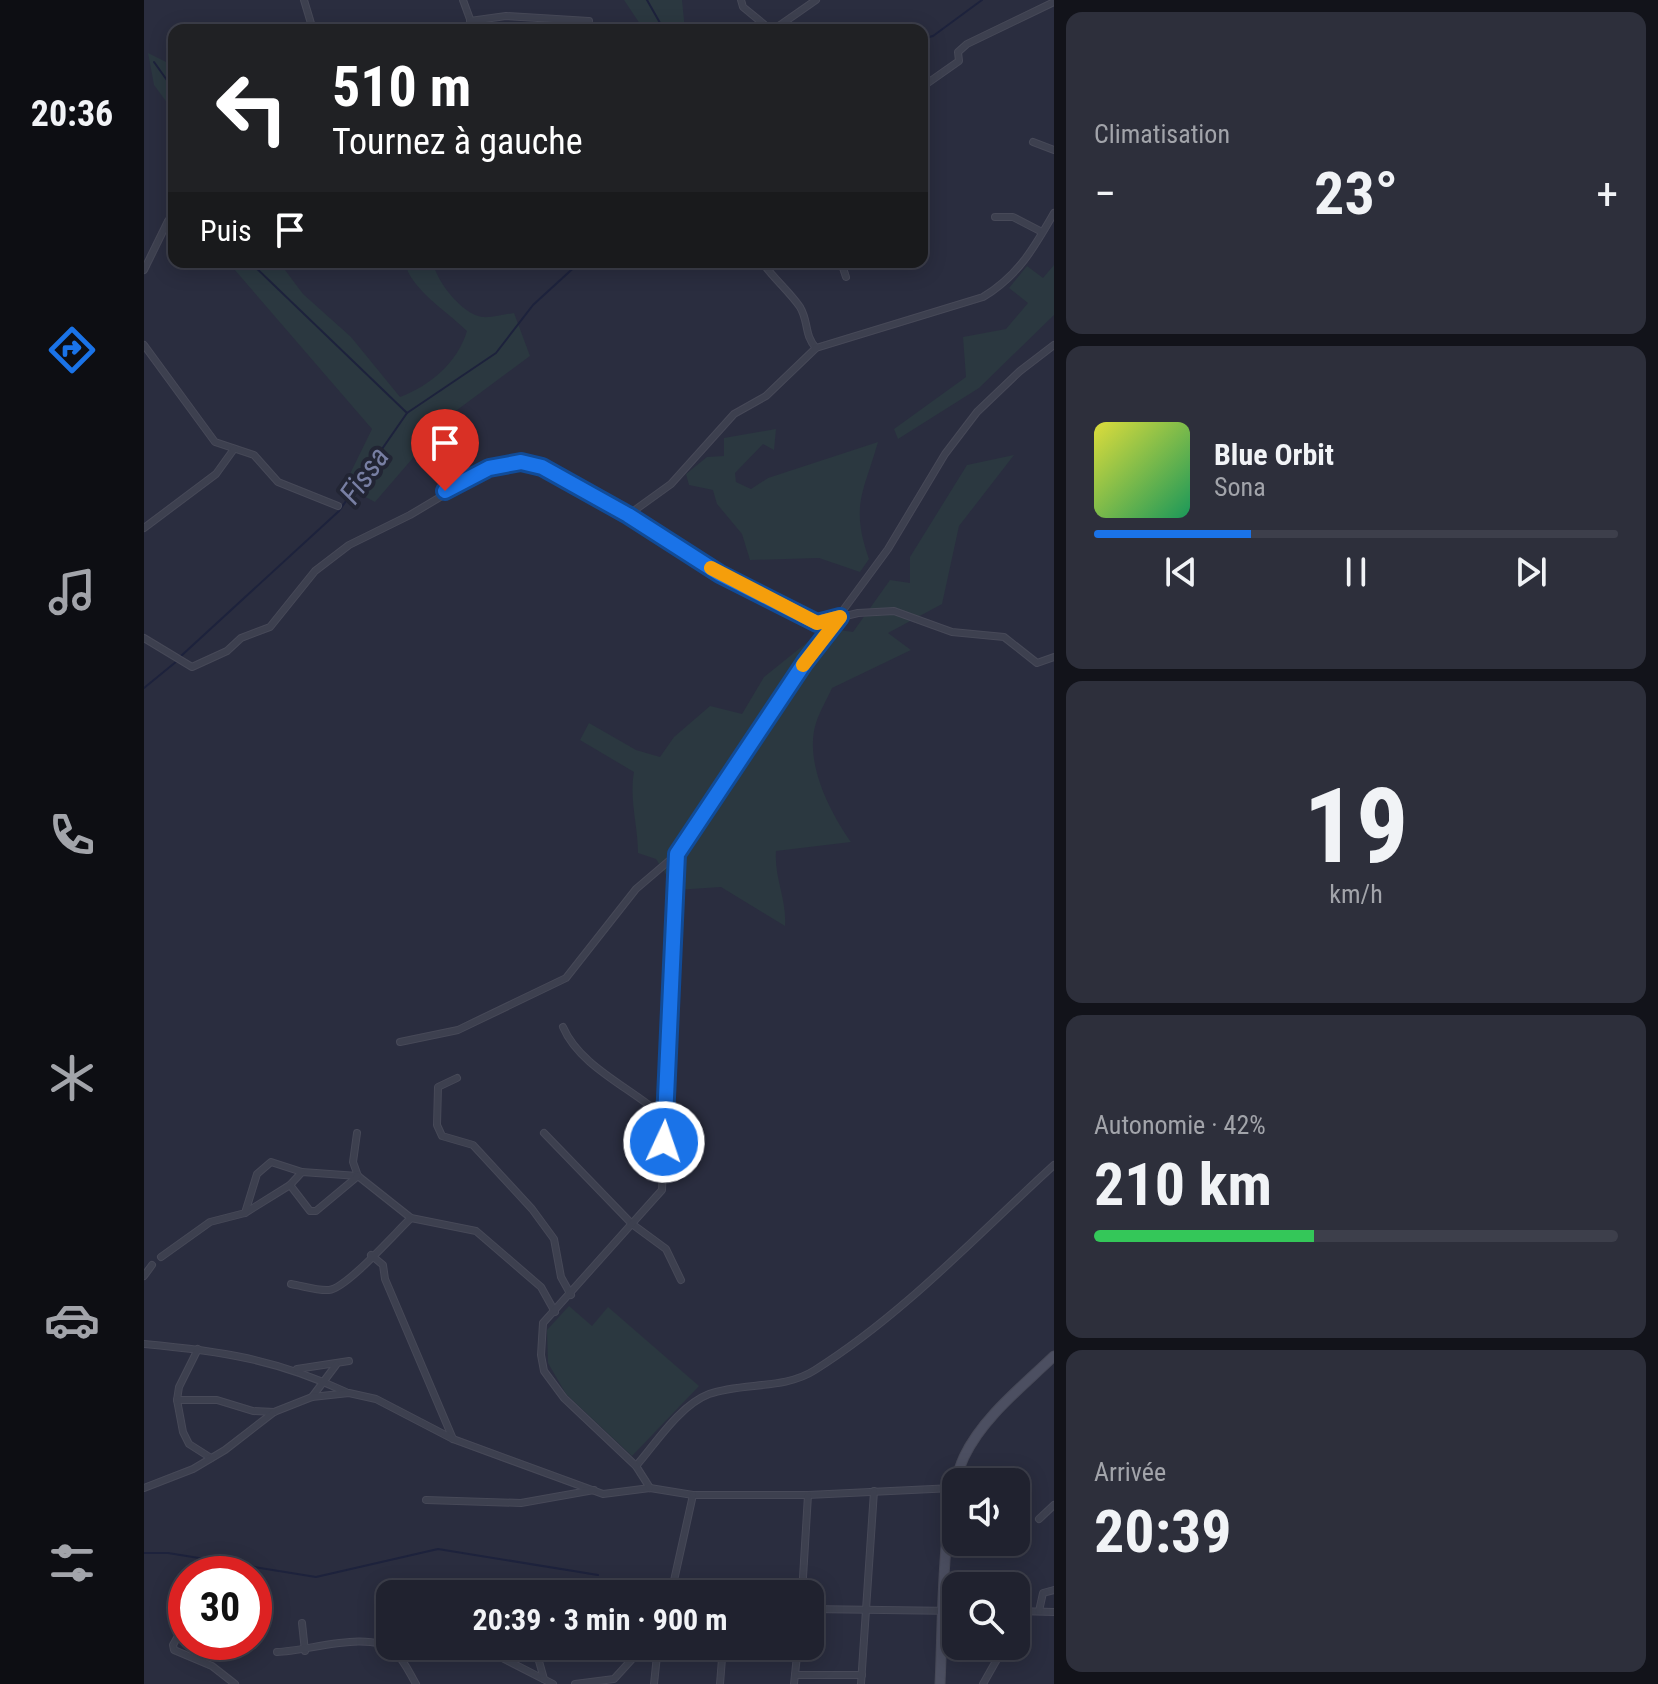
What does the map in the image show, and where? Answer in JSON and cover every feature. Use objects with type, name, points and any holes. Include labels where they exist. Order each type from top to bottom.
[{"type":"main road","points":[[960,1468],[977,1436],[1000,1408],[1054,1356]]},
{"type":"main road","points":[[940,1684],[942,1648]]},
{"type":"street","points":[[304,0],[311,24]]},
{"type":"street","points":[[463,0],[471,24]]},
{"type":"street","points":[[741,0],[743,7],[764,24]]},
{"type":"street","points":[[781,24],[816,0]]},
{"type":"street","points":[[928,83],[959,61],[958,52],[967,44],[1052,2],[1054,11]]},
{"type":"street","points":[[470,21],[506,16],[589,21]]},
{"type":"street","points":[[1033,142],[1054,150]]},
{"type":"street","points":[[628,515],[671,484],[734,414],[766,396],[816,348],[983,297],[1004,284],[1023,265],[1054,213]]},
{"type":"street","points":[[995,217],[1013,217],[1042,232]]},
{"type":"street","points":[[144,270],[146,260],[168,221]]},
{"type":"street","points":[[767,268],[799,307],[806,320],[806,337],[816,348]]},
{"type":"street","points":[[843,268],[846,277]]},
{"type":"street","points":[[144,345],[215,442],[254,455],[278,482],[338,506]]},
{"type":"street","points":[[400,1042],[458,1030],[566,978],[636,889],[677,854],[805,662],[840,617],[945,454],[977,412],[1020,371],[1054,345]]},
{"type":"street","points":[[144,528],[216,474],[234,449]]},
{"type":"street","points":[[144,638],[192,667],[227,651],[241,638],[270,627],[315,571],[349,545],[410,515],[489,468],[521,462],[542,467],[628,515],[720,574],[817,623],[894,611],[952,632],[1004,637],[1037,663],[1054,657]]},
{"type":"street","points":[[650,1488],[636,1466],[564,1398],[544,1371],[543,1323],[662,1190],[677,854]]},
{"type":"street","points":[[563,1027],[581,1057],[624,1084],[665,1118]]},
{"type":"street","points":[[457,1078],[438,1087],[437,1125],[442,1136],[473,1145],[532,1209],[554,1239],[561,1277],[571,1295]]},
{"type":"street","points":[[357,1133],[353,1162],[358,1176],[411,1218],[476,1231],[541,1287],[555,1312]]},
{"type":"street","points":[[544,1133],[632,1224],[666,1249],[681,1280]]},
{"type":"street","points":[[245,1213],[257,1174],[271,1162],[302,1172],[358,1176]]},
{"type":"street","points":[[636,1466],[692,1403],[710,1394],[765,1387],[812,1372],[913,1297],[1054,1165]]},
{"type":"street","points":[[161,1257],[210,1222],[245,1213],[290,1185],[302,1172]]},
{"type":"street","points":[[290,1185],[310,1211],[316,1211],[358,1176]]},
{"type":"street","points":[[291,1284],[330,1290],[349,1281],[371,1255],[411,1218]]},
{"type":"street","points":[[371,1255],[383,1265],[385,1279],[453,1439]]},
{"type":"street","points":[[144,1276],[152,1265]]},
{"type":"street","points":[[144,1344],[198,1349],[297,1369],[349,1393],[376,1399],[453,1439],[603,1494],[650,1488],[693,1495],[808,1495],[942,1488]]},
{"type":"street","points":[[198,1349],[179,1387],[177,1400],[183,1432],[189,1444],[211,1458]]},
{"type":"street","points":[[297,1369],[349,1361]]},
{"type":"street","points":[[312,1397],[336,1364]]},
{"type":"street","points":[[144,1488],[211,1458],[274,1412],[312,1397],[349,1393]]},
{"type":"street","points":[[177,1400],[217,1400],[253,1411],[274,1412]]},
{"type":"street","points":[[426,1500],[521,1503],[594,1490]]},
{"type":"street","points":[[861,1684],[874,1491]]},
{"type":"street","points":[[674,1580],[693,1495]]},
{"type":"street","points":[[803,1580],[808,1495]]},
{"type":"street","points":[[1039,1519],[1054,1505]]},
{"type":"street","points":[[1039,1611],[1043,1593],[1054,1590]]},
{"type":"street","points":[[824,1609],[942,1611]]},
{"type":"street","points":[[1030,1611],[1054,1612]]},
{"type":"street","points":[[302,1623],[305,1651]]},
{"type":"street","points":[[277,1652],[305,1651],[367,1640],[392,1649],[416,1684]]},
{"type":"street","points":[[198,1660],[212,1666],[235,1684]]},
{"type":"street","points":[[506,1660],[553,1684]]},
{"type":"street","points":[[539,1660],[544,1680]]},
{"type":"street","points":[[575,1684],[614,1679],[631,1660]]},
{"type":"street","points":[[654,1684],[657,1660]]},
{"type":"street","points":[[720,1684],[722,1660]]},
{"type":"street","points":[[794,1684],[797,1660]]},
{"type":"street","points":[[983,1684],[997,1660]]},
{"type":"street","points":[[795,1675],[862,1675]]},
{"type":"shaded area","points":[[624,0],[682,0],[684,24],[640,24]]},
{"type":"shaded area","points":[[148,53],[168,63],[168,104],[154,85]]},
{"type":"shaded area","points":[[1054,265],[1054,315],[979,388],[898,439],[894,429],[966,377],[963,337],[1006,329],[1028,303],[1009,288],[1027,266],[1043,278]]},
{"type":"shaded area","points":[[233,268],[284,268],[303,294],[351,337],[400,397],[441,372],[457,353],[467,331],[421,290],[407,268],[434,268],[451,296],[474,315],[486,317],[514,313],[530,356],[449,416],[375,502],[344,486],[372,429]]},
{"type":"shaded area","points":[[776,429],[774,450],[763,444],[735,473],[736,482],[751,489],[768,478],[878,442],[861,499],[860,525],[869,559],[860,572],[819,558],[750,560],[742,534],[717,504],[713,490],[689,485],[686,474],[707,457],[724,456],[724,438]]},
{"type":"shaded area","points":[[1014,455],[959,526],[942,604],[888,633],[911,650],[832,688],[819,714],[813,738],[816,769],[827,801],[851,842],[776,851],[785,926],[721,887],[676,890],[656,859],[638,853],[634,772],[580,740],[589,723],[636,750],[660,757],[674,737],[710,706],[742,714],[764,677],[825,628],[853,632],[890,580],[910,583],[910,557],[967,465]]},
{"type":"shaded area","points":[[569,1306],[592,1326],[608,1307],[699,1386],[632,1456],[566,1394],[548,1363],[547,1330]]},
{"type":"waterway","points":[[647,0],[661,24]]},
{"type":"waterway","name":"Fissa","points":[[928,37],[982,0]]},
{"type":"waterway","points":[[154,62],[168,82]]},
{"type":"waterway","points":[[256,268],[407,413]]},
{"type":"waterway","name":"Fissa","points":[[181,656],[339,511],[407,413],[496,353],[533,305],[573,268]]},
{"type":"waterway","name":"Fissa","points":[[144,688],[177,661]]},
{"type":"waterway","points":[[144,1553],[168,1553],[316,1577],[438,1549],[598,1575]]},
{"type":"slow traffic","points":[[711,568],[817,623],[840,617],[803,665]]},
{"type":"route","points":[[445,491],[489,468],[521,462],[542,467],[628,515],[720,574],[774,602],[817,623],[840,617],[805,662],[677,854],[664,1142]]}]
